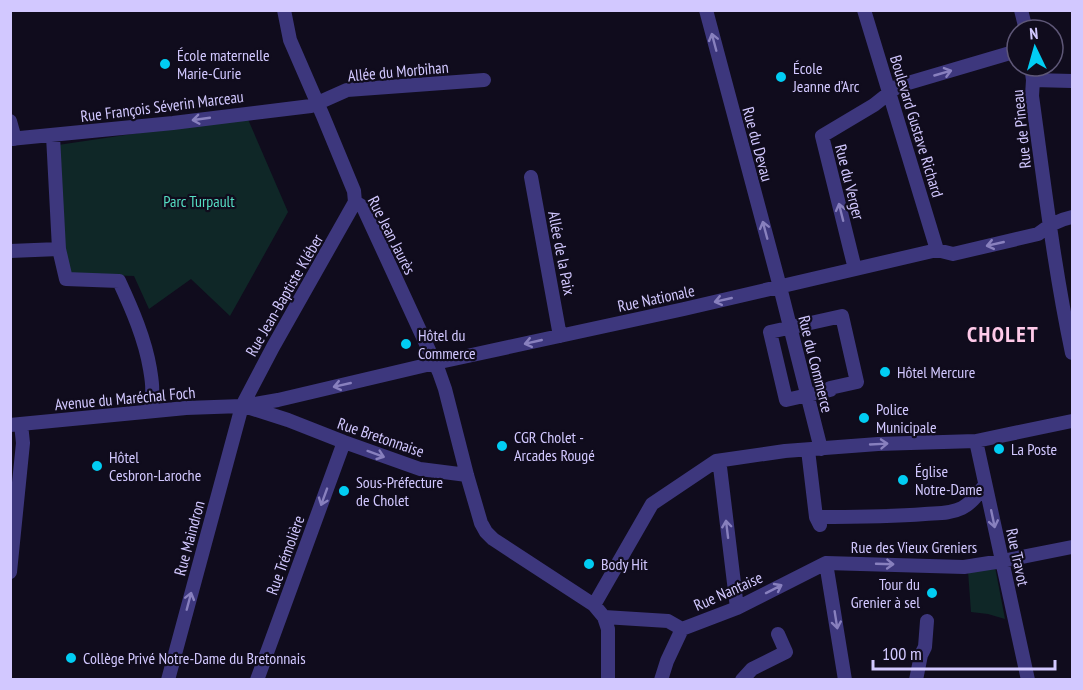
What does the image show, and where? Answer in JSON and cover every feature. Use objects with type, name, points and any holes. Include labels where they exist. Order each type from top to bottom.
[{"type":"street","name":"Rue Jean Jaurès","points":[[284,10],[290,40],[354,191],[355,202],[363,207],[435,363],[445,389],[467,475]]},
{"type":"street","name":"Rue du Devau","points":[[706,10],[780,287]]},
{"type":"street","name":"Boulevard Gustave Richard","points":[[864,10],[937,250]]},
{"type":"street","name":"Rue du Verger","points":[[855,269],[822,136],[874,105],[898,86],[1005,55]]},
{"type":"street","name":"Rue de Pineau","points":[[1032,78],[1032,96],[1049,225],[1067,301],[1072,353]]},
{"type":"street","points":[[1057,78],[1072,81]]},
{"type":"street","name":"Allée du Morbihan","points":[[317,104],[347,90],[484,80]]},
{"type":"street","name":"Rue François Séverin Marceau","points":[[13,139],[173,123],[317,104]]},
{"type":"street","points":[[10,122],[13,139]]},
{"type":"street","points":[[52,136],[59,249],[66,279],[119,281],[134,313],[145,348],[150,370],[152,411]]},
{"type":"street","name":"Allée de la Paix","points":[[531,177],[560,336]]},
{"type":"street","name":"Rue Jean-Baptiste Kléber","points":[[242,406],[273,346],[355,202]]},
{"type":"street","name":"Rue Nationale","points":[[242,406],[278,400],[937,250],[953,255],[1038,234],[1059,220],[1072,217]]},
{"type":"street","points":[[10,251],[59,249]]},
{"type":"street","name":"Rue du Commerce","points":[[780,287],[807,395],[819,522],[952,512],[972,501],[985,485]]},
{"type":"street","points":[[842,316],[857,382],[807,395],[786,400],[770,332],[842,316]]},
{"type":"street","name":"Avenue du Maréchal Foch","points":[[16,424],[152,411],[242,406]]},
{"type":"street","name":"Rue Bretonnaise","points":[[242,406],[288,420],[420,469],[467,475]]},
{"type":"street","name":"Rue Maindron","points":[[168,680],[242,406]]},
{"type":"street","points":[[594,605],[652,504],[716,461],[785,451],[878,444],[976,441],[1072,421]]},
{"type":"street","points":[[10,572],[23,443],[16,424]]},
{"type":"street","name":"Rue Travot","points":[[976,441],[1028,680]]},
{"type":"street","name":"Rue Trémolière","points":[[256,680],[344,442]]},
{"type":"street","points":[[716,461],[720,467],[736,608]]},
{"type":"street","points":[[467,475],[481,523],[493,539],[594,605],[604,617],[608,628],[608,680]]},
{"type":"street","name":"Rue des Vieux Greniers","points":[[826,562],[964,567],[1072,547]]},
{"type":"street","points":[[826,562],[845,680]]},
{"type":"street","name":"Rue Nantaise","points":[[604,617],[668,621],[682,629],[736,608],[826,562]]},
{"type":"street","points":[[916,680],[925,647],[927,621]]},
{"type":"street","points":[[661,680],[682,629]]},
{"type":"street","points":[[742,680],[752,669],[786,651],[778,633]]},
{"type":"green space","name":"Parc Turpault","points":[[247,117],[288,212],[230,316],[191,279],[149,309],[134,276],[71,274],[62,249],[58,145]]},
{"type":"green space","points":[[995,567],[1005,619],[971,612],[968,571]]},
{"type":"place","name":"École maternelle Marie-Curie","points":[[165,64]]},
{"type":"place","name":"École Jeanne d’Arc","points":[[781,77]]},
{"type":"place","name":"Hôtel du Commerce","points":[[406,344]]},
{"type":"place","name":"Hôtel Mercure","points":[[885,372]]},
{"type":"place","name":"Police Municipale","points":[[864,418]]},
{"type":"place","name":"CGR Cholet - Arcades Rougé","points":[[502,446]]},
{"type":"place","name":"La Poste","points":[[999,449]]},
{"type":"place","name":"Hôtel Cesbron-Laroche","points":[[97,466]]},
{"type":"place","name":"Église Notre-Dame","points":[[903,480]]},
{"type":"place","name":"Sous-Préfecture de Cholet","points":[[344,491]]},
{"type":"place","name":"Body Hit","points":[[589,564]]},
{"type":"place","name":"Tour du Grenier à sel","points":[[932,593]]},
{"type":"place","name":"Collège Privé Notre-Dame du Bretonnais","points":[[71,658]]},
{"type":"district","name":"CHOLET","points":[[1003,334]]}]
